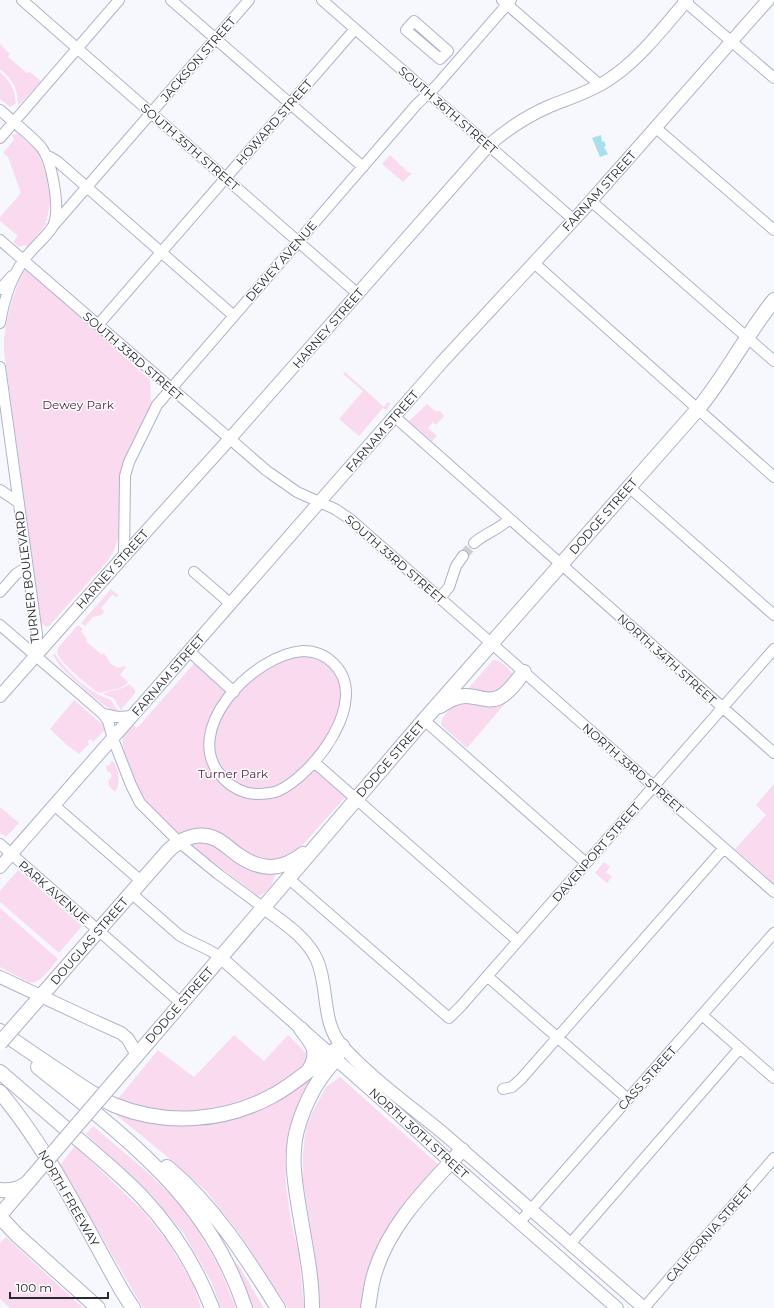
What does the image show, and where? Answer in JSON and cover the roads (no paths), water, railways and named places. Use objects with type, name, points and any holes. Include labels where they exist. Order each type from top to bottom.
[{"type":"highway","name":"DODGE STREET","points":[[0,1216],[323,837],[491,643],[698,409],[723,376],[755,324],[774,300]]},
{"type":"highway","points":[[427,717],[446,702],[455,698],[467,696],[487,700],[501,697],[524,672]]},
{"type":"highway","points":[[179,842],[194,836],[201,835],[210,837],[220,841],[248,862],[268,867],[277,867],[289,863],[299,857],[323,837]]},
{"type":"highway","name":"DOUGLAS STREET","points":[[0,1043],[141,881],[168,851],[179,842]]},
{"type":"highway","points":[[268,867],[276,875],[277,882],[275,894]]},
{"type":"highway","points":[[302,1029],[314,1047],[315,1059],[309,1070]]},
{"type":"highway","points":[[0,1031],[96,1096],[114,1105],[158,1117],[188,1119],[230,1113],[273,1096],[309,1070],[333,1057]]},
{"type":"highway","points":[[0,1037],[175,1174],[204,1202],[235,1241],[278,1308]]},
{"type":"highway","points":[[312,1308],[309,1272],[295,1183],[294,1147],[298,1124],[305,1106],[333,1057],[342,1046]]},
{"type":"highway","points":[[0,1072],[107,1164],[150,1205],[172,1232],[189,1260],[201,1281],[212,1308]]},
{"type":"highway","name":"NORTH FREEWAY","points":[[0,1092],[19,1116],[40,1147],[133,1308]]},
{"type":"highway","points":[[106,1121],[156,1166],[180,1192],[197,1214],[228,1264],[245,1308]]},
{"type":"highway","points":[[368,1308],[375,1271],[387,1243],[400,1220],[462,1150]]},
{"type":"highway","points":[[0,1190],[7,1191],[15,1189],[29,1181]]},
{"type":"highway","points":[[0,1216],[17,1235],[94,1306]]},
{"type":"highway","points":[[0,1231],[10,1232],[17,1235]]},
{"type":"main road","name":"FARNAM STREET","points":[[0,867],[442,362],[574,220],[768,0]]},
{"type":"main road","name":"HARNEY STREET","points":[[0,696],[230,439],[488,146],[528,117],[600,85],[617,74],[632,61],[685,1]]},
{"type":"main road","name":"NORTH 30TH STREET","points":[[264,908],[301,938],[310,947],[315,955],[323,979],[329,1020],[336,1038],[342,1046],[384,1085],[462,1150],[644,1308]]},
{"type":"main road","name":"NORTH 30TH STREET","points":[[220,957],[450,1162],[617,1308]]},
{"type":"main road","points":[[0,977],[121,1033],[128,1039],[137,1055]]},
{"type":"street","name":"SOUTH 35TH STREET","points":[[22,0],[358,294]]},
{"type":"street","points":[[0,138],[119,0]]},
{"type":"street","points":[[171,0],[363,167]]},
{"type":"street","name":"JACKSON STREET","points":[[53,226],[249,0]]},
{"type":"street","name":"SOUTH 36TH STREET","points":[[322,0],[333,4],[355,29],[574,220]]},
{"type":"street","points":[[685,1],[774,78]]},
{"type":"street","points":[[507,2],[600,85]]},
{"type":"street","name":"DEWEY AVENUE","points":[[124,556],[124,481],[126,469],[154,410],[165,395],[417,104],[455,64],[507,2]]},
{"type":"street","name":"HOWARD STREET","points":[[98,325],[355,29]]},
{"type":"street","points":[[444,55],[455,64]]},
{"type":"street","points":[[0,110],[38,144],[47,157],[55,191],[56,203],[56,214],[53,226],[0,289]]},
{"type":"street","points":[[656,128],[774,230]]},
{"type":"street","points":[[47,157],[57,161],[234,316]]},
{"type":"street","points":[[591,201],[774,361]]},
{"type":"street","name":"SOUTH 33RD STREET","points":[[0,240],[269,472],[297,492],[340,512],[350,519],[491,643]]},
{"type":"street","points":[[534,263],[774,477]]},
{"type":"street","points":[[0,322],[15,273]]},
{"type":"street","name":"TURNER BOULEVARD","points":[[0,366],[36,634],[36,655],[103,714],[108,721],[113,738],[138,800],[148,813],[179,842],[218,874],[264,908]]},
{"type":"street","name":"NORTH 34TH STREET","points":[[394,417],[774,753]]},
{"type":"street","points":[[629,487],[774,615]]},
{"type":"street","points":[[0,490],[18,502]]},
{"type":"street","points":[[474,543],[485,534],[501,527],[509,519]]},
{"type":"street","points":[[440,598],[449,587],[455,568],[463,556]]},
{"type":"street","points":[[0,592],[16,574],[27,567]]},
{"type":"street","points":[[196,573],[231,604]]},
{"type":"street","points":[[0,624],[36,655]]},
{"type":"street","name":"NORTH 33RD STREET","points":[[491,643],[774,892]]},
{"type":"street","name":"DAVENPORT STREET","points":[[288,878],[449,1018],[774,649]]},
{"type":"street","points":[[189,651],[234,692]]},
{"type":"street","points":[[298,651],[310,651],[322,655],[331,661],[340,672],[346,689],[345,704],[336,730],[314,762],[293,782],[280,790],[268,794],[258,794],[244,792],[226,782],[217,771],[210,753],[209,738],[211,727],[234,692],[257,671],[274,659],[298,651]]},
{"type":"street","points":[[103,714],[118,717],[132,716]]},
{"type":"street","points":[[427,717],[586,863]]},
{"type":"street","points":[[314,762],[518,941]]},
{"type":"street","points":[[54,805],[141,881]]},
{"type":"street","name":"PARK AVENUE","points":[[0,844],[181,1003]]},
{"type":"street","points":[[503,1089],[512,1087],[521,1080],[724,848]]},
{"type":"street","points":[[131,893],[179,934],[186,939],[212,951],[220,957]]},
{"type":"street","name":"CASS STREET","points":[[519,1223],[774,933]]},
{"type":"street","points":[[487,976],[628,1099]]},
{"type":"street","points":[[702,1016],[774,1078]]},
{"type":"street","points":[[570,1244],[740,1048]]},
{"type":"street","name":"CALIFORNIA STREET","points":[[644,1308],[774,1158]]},
{"type":"water","points":[[601,135],[602,142],[604,141],[606,146],[604,147],[608,154],[600,157],[592,138]]},
{"type":"tunnel","points":[[463,556],[474,543]]},
{"type":"park label","name":"Dewey Park","points":[[78,404]]},
{"type":"park label","name":"Turner Park","points":[[233,773]]}]
